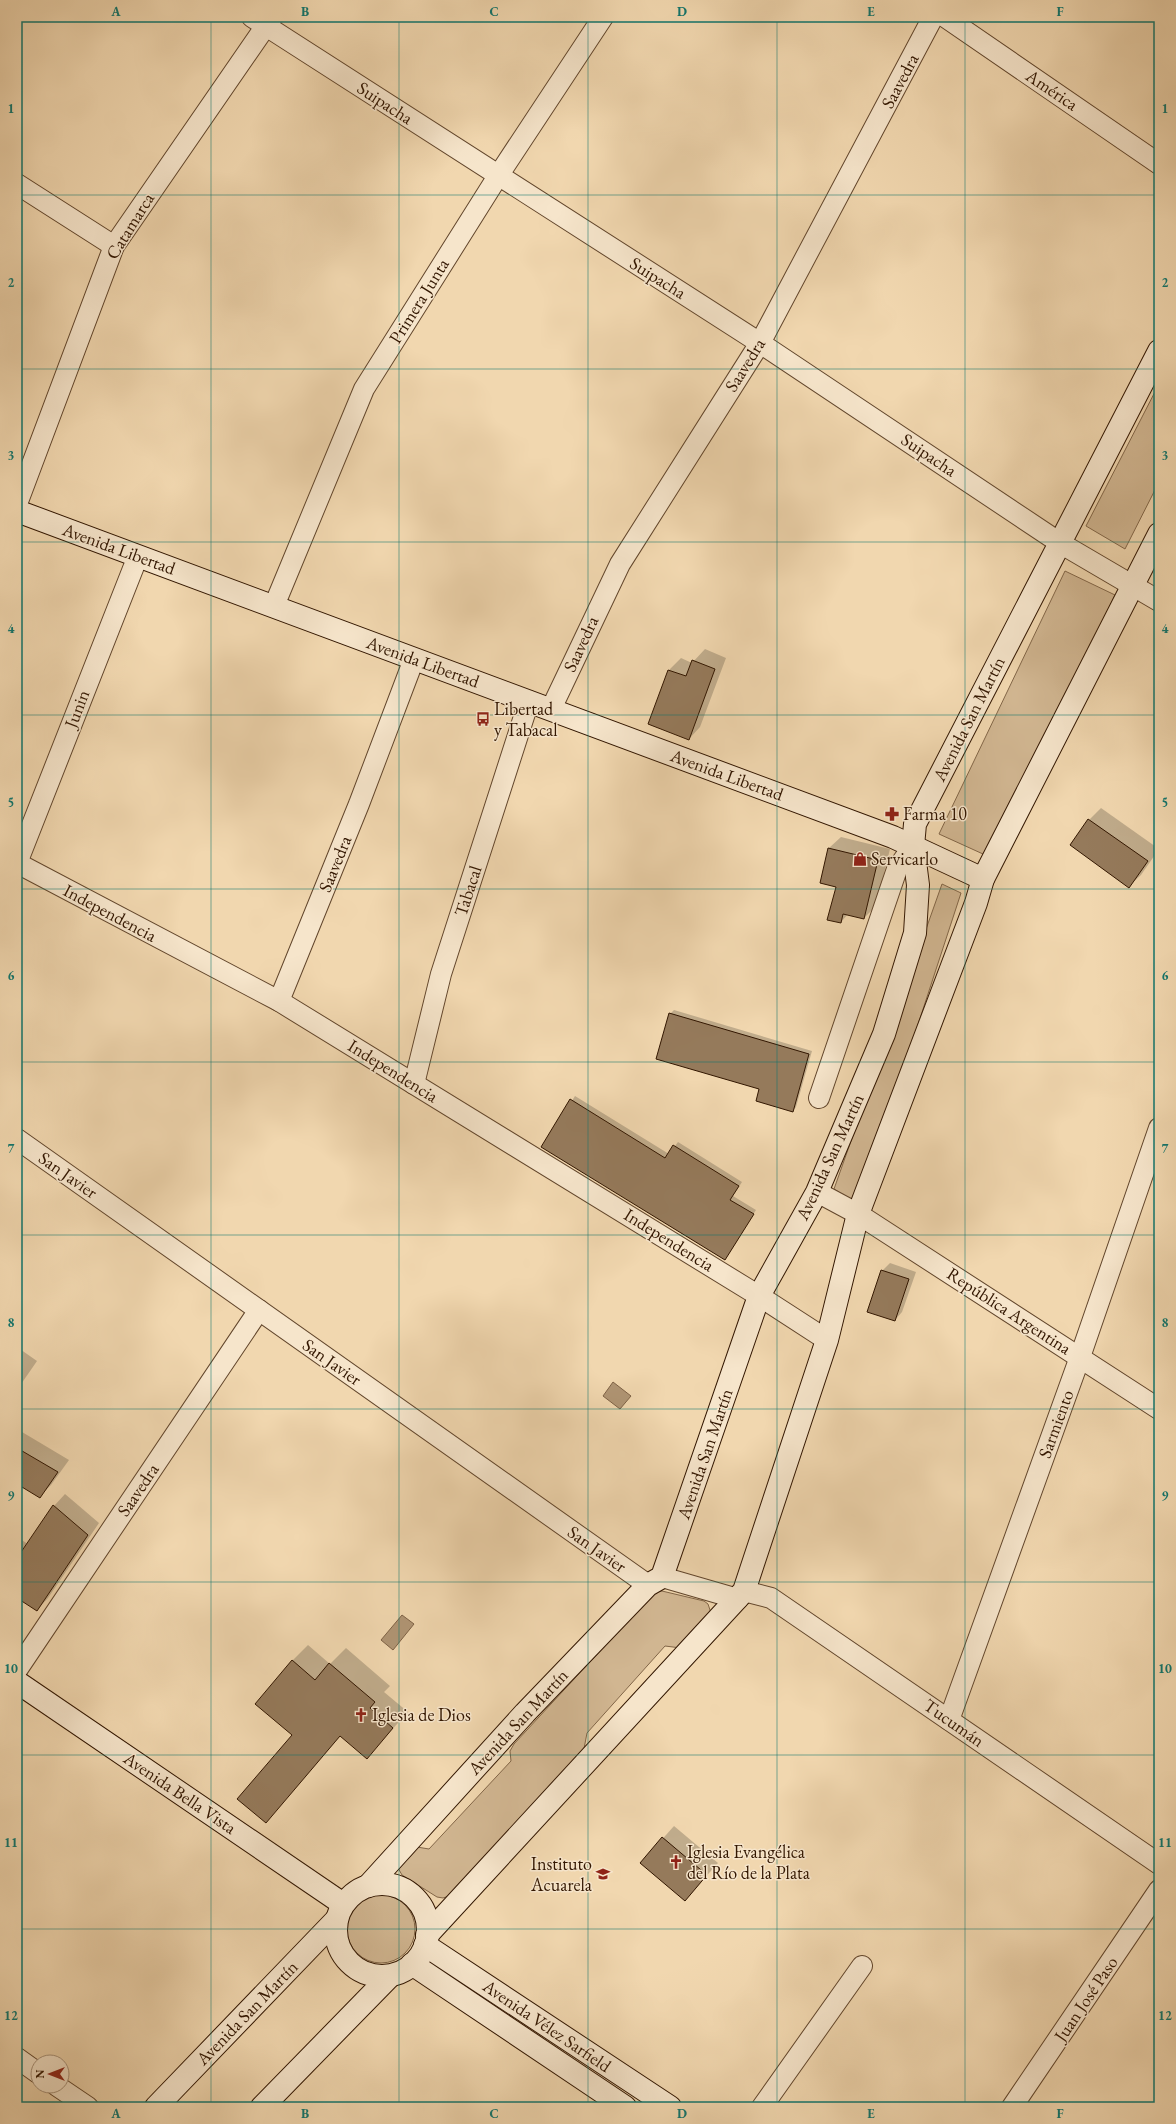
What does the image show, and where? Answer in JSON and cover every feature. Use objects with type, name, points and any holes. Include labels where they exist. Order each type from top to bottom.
[{"type":"main road","name":"Avenida San Martín","points":[[368,1886],[525,1713],[655,1581],[759,1296],[817,1192],[884,1034],[915,934],[918,885],[913,846],[915,824],[1159,351]]},
{"type":"main road","name":"Avenida Libertad","points":[[17,511],[893,837],[983,879]]},
{"type":"main road","points":[[426,1940],[427,1921],[422,1907],[412,1895],[399,1887],[384,1884],[368,1886],[354,1893],[340,1912],[336,1935],[340,1950],[349,1963],[361,1972],[375,1976],[390,1976],[404,1971],[412,1964],[426,1940],[741,1595],[827,1340],[858,1214],[976,903],[983,879],[1159,534]]},
{"type":"main road","name":"Avenida Bella Vista","points":[[17,1682],[340,1912]]},
{"type":"main road","name":"Avenida San Martín","points":[[156,2107],[340,1912]]},
{"type":"main road","name":"Avenida Vélez Sarfield","points":[[426,1940],[670,2107]]},
{"type":"main road","name":"Avenida Vélez Sarfield","points":[[412,1964],[625,2107]]},
{"type":"main road","points":[[262,2107],[390,1976]]},
{"type":"street","name":"Primera Junta","points":[[274,606],[364,389],[498,176],[603,17]]},
{"type":"street","name":"Saavedra","points":[[550,709],[620,564],[760,343],[933,17]]},
{"type":"street","name":"América","points":[[945,17],[1159,164]]},
{"type":"street","name":"Suipacha","points":[[264,20],[498,176],[760,343],[1060,543],[1133,584],[1159,601]]},
{"type":"street","name":"Catamarca","points":[[17,504],[114,246],[264,20]]},
{"type":"street","points":[[17,184],[114,246]]},
{"type":"street","name":"Junin","points":[[17,863],[138,556]]},
{"type":"street","name":"Saavedra","points":[[279,1001],[359,804],[414,659]]},
{"type":"street","name":"Tabacal","points":[[414,1084],[441,974],[529,701]]},
{"type":"street","points":[[819,1098],[897,869],[913,846]]},
{"type":"street","name":"Independencia","points":[[17,863],[279,1001],[759,1296],[827,1340]]},
{"type":"street","name":"Sarmiento","points":[[949,1720],[1080,1357],[1159,1128]]},
{"type":"street","name":"San Javier","points":[[18,1143],[655,1581],[741,1595]]},
{"type":"street","name":"República Argentina","points":[[817,1192],[858,1214],[1159,1409]]},
{"type":"street","name":"Saavedra","points":[[17,1670],[259,1310]]},
{"type":"street","name":"Tucumán","points":[[741,1595],[772,1598],[1159,1864]]},
{"type":"street","name":"Juan José Paso","points":[[1012,2107],[1159,1890]]},
{"type":"street","points":[[762,2107],[862,1966]]},
{"type":"street","points":[[17,2058],[30,2067]]},
{"type":"street","points":[[69,2094],[88,2107]]},
{"type":"shaded area","points":[[1159,384],[1159,482],[1125,549],[1086,526]]},
{"type":"shaded area","points":[[1065,571],[1115,595],[994,859],[939,834]]},
{"type":"shaded area","points":[[942,884],[961,893],[859,1205],[834,1189]]},
{"type":"shaded area","points":[[613,1382],[631,1396],[620,1409],[603,1396]]},
{"type":"shaded area","points":[[662,1591],[704,1601],[708,1604],[711,1613],[681,1648],[665,1646],[587,1733],[582,1759],[449,1896],[443,1898],[437,1897],[402,1875],[398,1868],[417,1847],[429,1849],[511,1761],[510,1751],[514,1744],[650,1597],[656,1592]]},
{"type":"shaded area","points":[[402,1615],[414,1624],[393,1650],[381,1640]]},
{"type":"shaded area","points":[[381,1895],[394,1897],[405,1905],[413,1916],[415,1929],[413,1942],[405,1953],[394,1961],[381,1963],[368,1961],[357,1953],[349,1942],[347,1929],[349,1916],[357,1905],[368,1897]]},
{"type":"building","points":[[692,660],[715,669],[689,740],[648,724],[668,670],[686,676]]},
{"type":"building","points":[[1088,819],[1148,861],[1129,888],[1070,845]]},
{"type":"building","points":[[828,848],[878,860],[864,919],[843,914],[841,923],[827,920],[836,887],[820,883]]},
{"type":"building","points":[[669,1013],[809,1054],[793,1112],[756,1101],[759,1089],[656,1059]]},
{"type":"building","points":[[570,1099],[665,1158],[673,1145],[739,1186],[730,1200],[754,1214],[725,1260],[541,1147]]},
{"type":"building","points":[[881,1270],[909,1279],[895,1321],[867,1312]]},
{"type":"building","points":[[17,1448],[58,1472],[40,1498],[17,1484]]},
{"type":"building","points":[[53,1505],[88,1535],[37,1611],[17,1598],[17,1558]]},
{"type":"building","points":[[292,1660],[315,1680],[329,1663],[375,1702],[370,1708],[393,1728],[367,1759],[340,1736],[266,1823],[237,1799],[292,1735],[255,1704]]},
{"type":"building","points":[[662,1837],[707,1875],[685,1901],[640,1863]]},
{"type":"place","name":"Libertad y Tabacal","points":[[483,719]]},
{"type":"place","name":"Farma 10","points":[[892,814]]},
{"type":"place","name":"Servicarlo","points":[[860,859]]},
{"type":"place","name":"Iglesia de Dios","points":[[361,1715]]},
{"type":"place","name":"Iglesia Evangélica del Río de la Plata","points":[[676,1862]]},
{"type":"place","name":"Instituto Acuarela","points":[[603,1874]]}]
